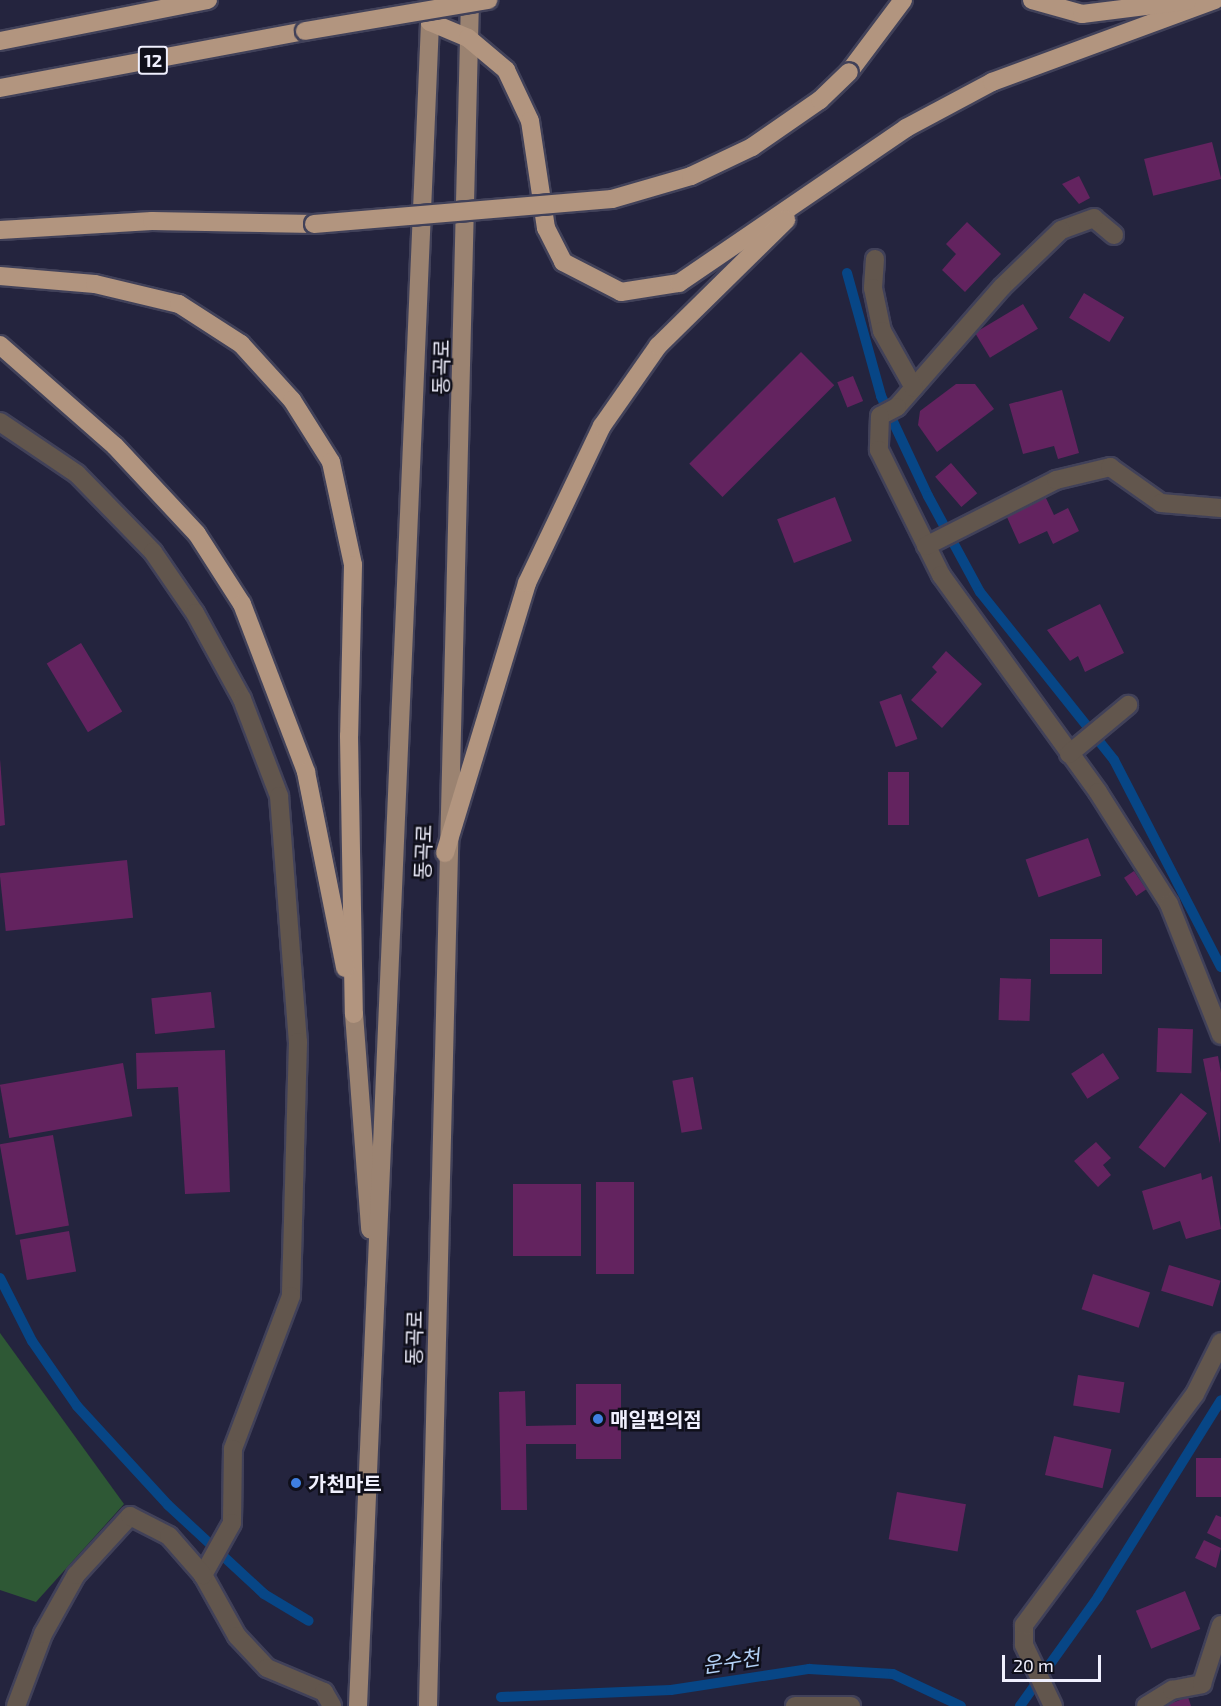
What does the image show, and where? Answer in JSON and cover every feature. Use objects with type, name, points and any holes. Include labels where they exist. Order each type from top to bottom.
[{"type":"highway","points":[[0,41],[208,0]]},
{"type":"highway","points":[[430,0],[430,22],[468,38],[506,70],[530,121],[546,228],[563,262],[621,292],[679,284],[806,200],[906,128],[992,82],[1215,0]]},
{"type":"highway","name":"12","points":[[0,88],[305,31],[488,0]]},
{"type":"highway","points":[[0,230],[152,221],[314,224],[612,199],[692,176],[752,147],[820,100],[849,72],[903,0]]},
{"type":"highway","points":[[1032,0],[1082,14],[1199,0]]},
{"type":"highway","points":[[445,853],[527,583],[602,426],[658,346],[806,200]]},
{"type":"highway","points":[[0,276],[95,284],[179,304],[241,344],[292,400],[331,462],[353,565],[349,736],[354,1014]]},
{"type":"highway","points":[[0,345],[115,446],[197,534],[242,604],[306,772],[354,1014]]},
{"type":"main road","name":"동곡로","points":[[428,1706],[445,853],[464,370],[470,0]]},
{"type":"main road","name":"동곡로","points":[[358,1706],[430,22]]},
{"type":"main road","points":[[354,1014],[376,1309]]},
{"type":"street","points":[[1114,235],[1094,218],[1061,230],[1002,287],[897,407],[880,416],[879,450],[931,544],[941,575],[1075,749],[1169,904],[1219,1013],[1221,1035]]},
{"type":"street","points":[[875,259],[873,288],[882,331],[914,388]]},
{"type":"street","points":[[0,423],[77,474],[153,552],[195,613],[242,699],[279,796],[298,1042],[291,1296],[233,1449],[232,1522],[205,1568]]},
{"type":"street","points":[[931,544],[1056,480],[1110,466],[1161,503],[1221,508]]},
{"type":"street","points":[[1075,749],[1128,705]]},
{"type":"street","points":[[1050,1698],[1024,1645],[1024,1625],[1195,1394],[1221,1342]]},
{"type":"street","points":[[16,1706],[43,1634],[76,1575],[130,1516],[169,1536],[205,1568],[237,1636],[267,1668],[324,1692],[332,1706]]},
{"type":"street","points":[[1146,1706],[1172,1690],[1202,1684],[1221,1625]]},
{"type":"street","points":[[795,1706],[851,1706]]},
{"type":"green space","points":[[0,1333],[124,1504],[36,1602],[0,1590]]},
{"type":"building","points":[[1212,142],[1221,179],[1153,196],[1144,159]]},
{"type":"building","points":[[1079,176],[1090,198],[1079,204],[1062,184]]},
{"type":"building","points":[[967,222],[1001,254],[965,292],[942,270],[956,254],[946,244]]},
{"type":"building","points":[[1084,293],[1124,317],[1109,342],[1069,318]]},
{"type":"building","points":[[1023,304],[1038,329],[990,358],[975,333]]},
{"type":"building","points":[[801,352],[834,385],[723,497],[689,464]]},
{"type":"building","points":[[853,376],[863,401],[847,407],[837,382]]},
{"type":"building","points":[[956,384],[975,384],[994,409],[937,452],[918,425],[920,411]]},
{"type":"building","points":[[1062,390],[1079,453],[1058,459],[1054,446],[1023,454],[1009,404]]},
{"type":"building","points":[[951,463],[977,493],[961,507],[935,477]]},
{"type":"building","points":[[1045,496],[1054,515],[1068,508],[1079,531],[1053,544],[1047,531],[1019,544],[1006,515]]},
{"type":"building","points":[[835,497],[852,541],[794,563],[777,519]]},
{"type":"building","points":[[1100,604],[1124,653],[1085,672],[1078,656],[1070,661],[1047,630]]},
{"type":"building","points":[[81,643],[122,712],[88,732],[47,664]]},
{"type":"building","points":[[946,651],[982,684],[942,728],[911,700],[937,672],[932,667]]},
{"type":"building","points":[[901,694],[917,739],[896,747],[879,702]]},
{"type":"building","points":[[0,759],[5,825],[0,826]]},
{"type":"building","points":[[888,772],[909,772],[909,825],[888,825]]},
{"type":"building","points":[[1088,838],[1101,876],[1039,897],[1026,859]]},
{"type":"building","points":[[127,860],[133,918],[6,931],[0,873]]},
{"type":"building","points":[[1134,871],[1146,889],[1136,896],[1124,878]]},
{"type":"building","points":[[1050,939],[1102,939],[1102,974],[1050,974]]},
{"type":"building","points":[[1000,978],[1031,979],[1030,1021],[999,1020]]},
{"type":"building","points":[[211,992],[215,1028],[155,1034],[151,998]]},
{"type":"building","points":[[1158,1028],[1193,1029],[1191,1073],[1156,1072]]},
{"type":"building","points":[[225,1050],[230,1192],[185,1194],[178,1087],[137,1089],[136,1053]]},
{"type":"building","points":[[1103,1053],[1119,1078],[1087,1099],[1071,1074]]},
{"type":"building","points":[[1218,1056],[1221,1073],[1220,1144],[1203,1059]]},
{"type":"building","points":[[123,1063],[132,1116],[9,1138],[0,1085]]},
{"type":"building","points":[[693,1077],[702,1129],[682,1133],[672,1081]]},
{"type":"building","points":[[1181,1093],[1207,1113],[1165,1168],[1139,1147]]},
{"type":"building","points":[[53,1135],[69,1226],[16,1235],[0,1144]]},
{"type":"building","points":[[1096,1142],[1111,1158],[1103,1165],[1111,1175],[1098,1187],[1074,1161]]},
{"type":"building","points":[[1201,1173],[1202,1180],[1212,1176],[1221,1229],[1186,1239],[1180,1221],[1153,1230],[1142,1191]]},
{"type":"building","points":[[596,1182],[634,1182],[634,1274],[596,1274]]},
{"type":"building","points":[[513,1184],[581,1184],[581,1256],[513,1256]]},
{"type":"building","points":[[69,1231],[76,1271],[27,1280],[20,1240]]},
{"type":"building","points":[[1169,1265],[1221,1281],[1213,1307],[1161,1291]]},
{"type":"building","points":[[1093,1274],[1150,1293],[1139,1328],[1082,1309]]},
{"type":"building","points":[[1078,1375],[1124,1382],[1120,1413],[1073,1406]]},
{"type":"building","points":[[576,1384],[621,1384],[621,1459],[576,1459],[576,1444],[526,1444],[527,1510],[501,1510],[499,1392],[525,1391],[526,1426],[576,1425]]},
{"type":"building","points":[[1054,1436],[1111,1449],[1102,1488],[1045,1475]]},
{"type":"building","points":[[1196,1458],[1221,1458],[1221,1497],[1196,1497]]},
{"type":"building","points":[[897,1492],[966,1504],[958,1551],[889,1539]]},
{"type":"building","points":[[1216,1515],[1221,1517],[1221,1540],[1207,1533]]},
{"type":"building","points":[[1204,1540],[1221,1548],[1216,1568],[1195,1558]]},
{"type":"building","points":[[1185,1591],[1200,1629],[1151,1649],[1136,1611]]},
{"type":"building","points":[[1188,1697],[1191,1706],[1164,1706]]},
{"type":"waterway","points":[[847,273],[881,396],[928,496],[980,592],[1114,760],[1221,967]]},
{"type":"waterway","points":[[0,1278],[32,1341],[77,1406],[168,1505],[264,1594],[309,1621]]},
{"type":"waterway","points":[[1020,1706],[1098,1597],[1221,1400]]},
{"type":"waterway","name":"운수천","points":[[501,1697],[671,1690],[809,1669],[893,1674],[961,1706]]},
{"type":"place","name":"매일편의점","points":[[598,1419]]},
{"type":"place","name":"가천마트","points":[[296,1483]]}]
